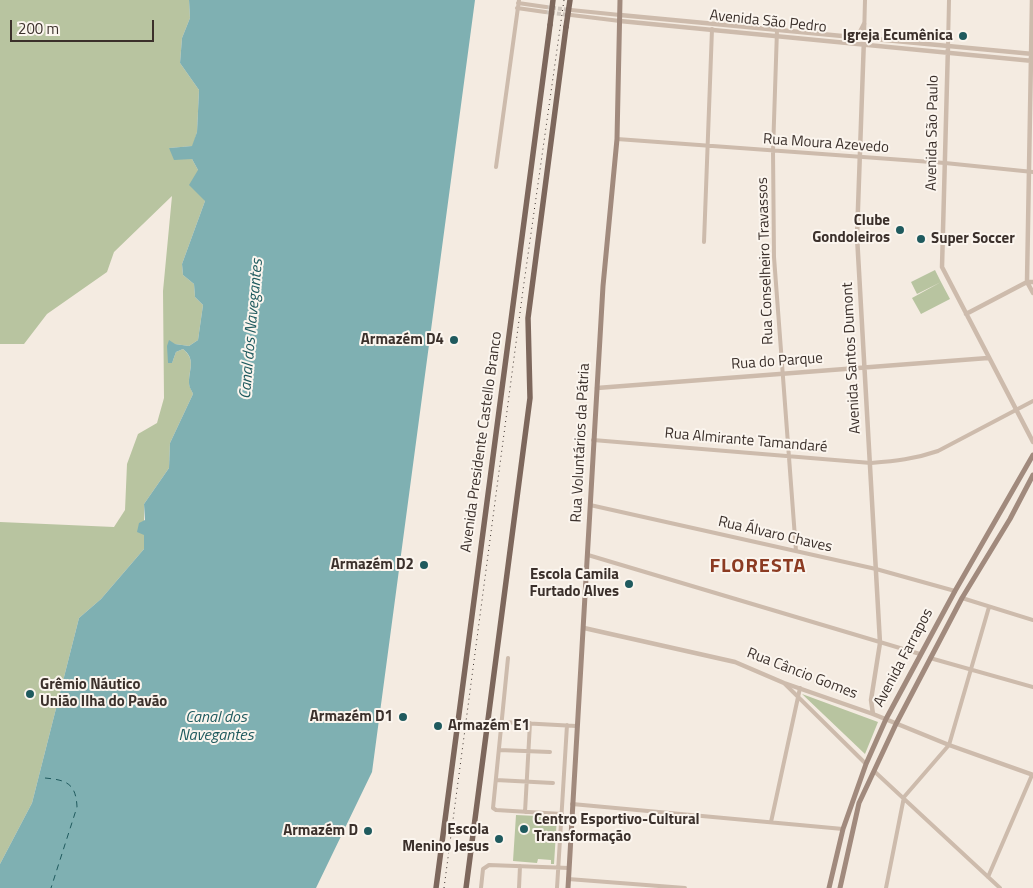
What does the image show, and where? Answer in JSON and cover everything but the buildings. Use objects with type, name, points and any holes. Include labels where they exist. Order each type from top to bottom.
[{"type":"main road","name":"Avenida Presidente Castello Branco","points":[[436,888],[553,0]]},
{"type":"main road","name":"Avenida Presidente Castello Branco","points":[[466,888],[530,398],[528,318],[570,0]]},
{"type":"main road","name":"Rua Voluntários da Pátria","points":[[568,888],[603,286],[617,140],[620,0]]},
{"type":"main road","name":"Avenida Farrapos","points":[[829,888],[843,829],[866,764],[886,719],[954,591],[1033,454]]},
{"type":"main road","name":"Avenida Farrapos","points":[[840,888],[859,803],[896,724],[930,658],[962,598],[1010,519],[1033,475]]},
{"type":"street","name":"Avenida Santos Dumont","points":[[865,0],[857,236],[880,643],[870,700],[873,714]]},
{"type":"street","name":"Avenida São Paulo","points":[[949,0],[942,267],[966,314]]},
{"type":"street","points":[[1032,0],[1027,282],[1033,294]]},
{"type":"street","points":[[496,168],[518,1],[546,7]]},
{"type":"street","points":[[517,8],[545,12]]},
{"type":"street","points":[[571,10],[620,18]]},
{"type":"street","points":[[570,15],[620,18]]},
{"type":"street","name":"Avenida São Pedro","points":[[620,18],[712,30],[1032,61]]},
{"type":"street","name":"Avenida São Pedro","points":[[620,18],[777,30],[1032,54]]},
{"type":"street","points":[[852,37],[860,32],[864,24]]},
{"type":"street","points":[[704,242],[712,30]]},
{"type":"street","name":"Rua Conselheiro Travassos","points":[[777,30],[773,151],[774,257],[796,552]]},
{"type":"street","name":"Rua Moura Azevedo","points":[[617,140],[945,163],[1030,173]]},
{"type":"street","points":[[1033,282],[1027,282],[966,314],[1033,442]]},
{"type":"street","name":"Rua do Parque","points":[[597,388],[988,358]]},
{"type":"street","name":"Rua Almirante Tamandaré","points":[[593,440],[871,463],[904,461],[938,451],[1033,401]]},
{"type":"street","name":"Rua Álvaro Chaves","points":[[590,505],[876,569],[954,591]]},
{"type":"street","points":[[588,555],[920,654]]},
{"type":"street","points":[[962,598],[1033,620]]},
{"type":"street","points":[[886,888],[904,797],[949,745],[989,607]]},
{"type":"street","name":"Rua Câncio Gomes","points":[[584,628],[735,662],[784,683],[873,714],[949,745],[1033,775]]},
{"type":"street","points":[[508,658],[493,808],[496,810],[562,814]]},
{"type":"street","points":[[930,658],[1033,687]]},
{"type":"street","points":[[784,683],[866,764]]},
{"type":"street","points":[[771,822],[800,688]]},
{"type":"street","points":[[502,722],[576,726]]},
{"type":"street","points":[[525,812],[530,723]]},
{"type":"street","points":[[557,888],[567,725]]},
{"type":"street","points":[[499,750],[550,752]]},
{"type":"street","points":[[874,771],[1000,888]]},
{"type":"street","points":[[988,877],[1033,775]]},
{"type":"street","points":[[496,780],[553,783]]},
{"type":"street","points":[[572,804],[843,829]]},
{"type":"street","points":[[481,888],[483,869],[486,866],[569,868]]},
{"type":"street","points":[[519,888],[520,866]]},
{"type":"street","points":[[568,879],[685,888]]},
{"type":"green space","points":[[0,0],[189,0],[190,18],[182,38],[180,63],[199,90],[197,132],[193,146],[169,148],[192,159],[198,170],[205,201],[182,264],[183,275],[194,284],[195,297],[203,305],[198,340],[189,346],[175,344],[172,363],[176,352],[183,349],[187,353],[191,361],[189,383],[193,394],[170,443],[169,468],[144,504],[144,549],[101,599],[79,618],[32,803],[0,864],[0,522],[114,527],[125,510],[127,464],[138,434],[157,423],[164,398],[163,291],[172,196],[114,252],[107,272],[47,314],[24,344],[0,344]]},
{"type":"green space","points":[[935,270],[941,282],[917,294],[911,282]]},
{"type":"green space","points":[[941,282],[950,299],[921,314],[912,298]]},
{"type":"green space","points":[[802,694],[878,722],[865,754]]},
{"type":"green space","points":[[516,815],[557,817],[554,864],[551,864],[551,860],[538,859],[537,863],[513,861]]},
{"type":"water","name":"Canal dos Navegantes","points":[[189,0],[475,0],[372,772],[316,888],[0,888],[0,864],[32,803],[79,618],[101,599],[144,549],[144,535],[137,532],[139,523],[145,520],[144,504],[169,468],[170,443],[193,394],[189,384],[191,360],[183,349],[176,352],[172,363],[168,363],[167,346],[169,340],[175,344],[189,346],[198,340],[203,305],[195,297],[194,284],[183,275],[182,264],[205,201],[189,185],[198,170],[192,159],[174,160],[169,148],[192,146],[197,132],[199,90],[180,63],[182,38],[190,18]]},
{"type":"ferry route","points":[[45,778],[59,780],[68,784],[75,793],[77,807],[51,888]]},
{"type":"tunnel","points":[[546,7],[569,10]]},
{"type":"tunnel","points":[[545,12],[568,15]]},
{"type":"railway","points":[[444,888],[523,290],[564,0]]},
{"type":"place","name":"Igreja Ecumênica","points":[[963,36]]},
{"type":"place","name":"Clube Gondoleiros","points":[[900,230]]},
{"type":"place","name":"Super Soccer","points":[[921,239]]},
{"type":"place","name":"Armazém D4","points":[[454,340]]},
{"type":"place","name":"Armazém D2","points":[[424,565]]},
{"type":"place","name":"Escola Camila Furtado Alves","points":[[629,584]]},
{"type":"place","name":"Grêmio Náutico União Ilha do Pavão","points":[[30,694]]},
{"type":"place","name":"Armazém D1","points":[[403,717]]},
{"type":"place","name":"Armazém E1","points":[[438,726]]},
{"type":"place","name":"Centro Esportivo-Cultural Transformação","points":[[524,829]]},
{"type":"place","name":"Armazém D","points":[[368,831]]},
{"type":"place","name":"Escola Menino Jesus","points":[[499,839]]},
{"type":"district","name":"FLORESTA","points":[[758,567]]}]
